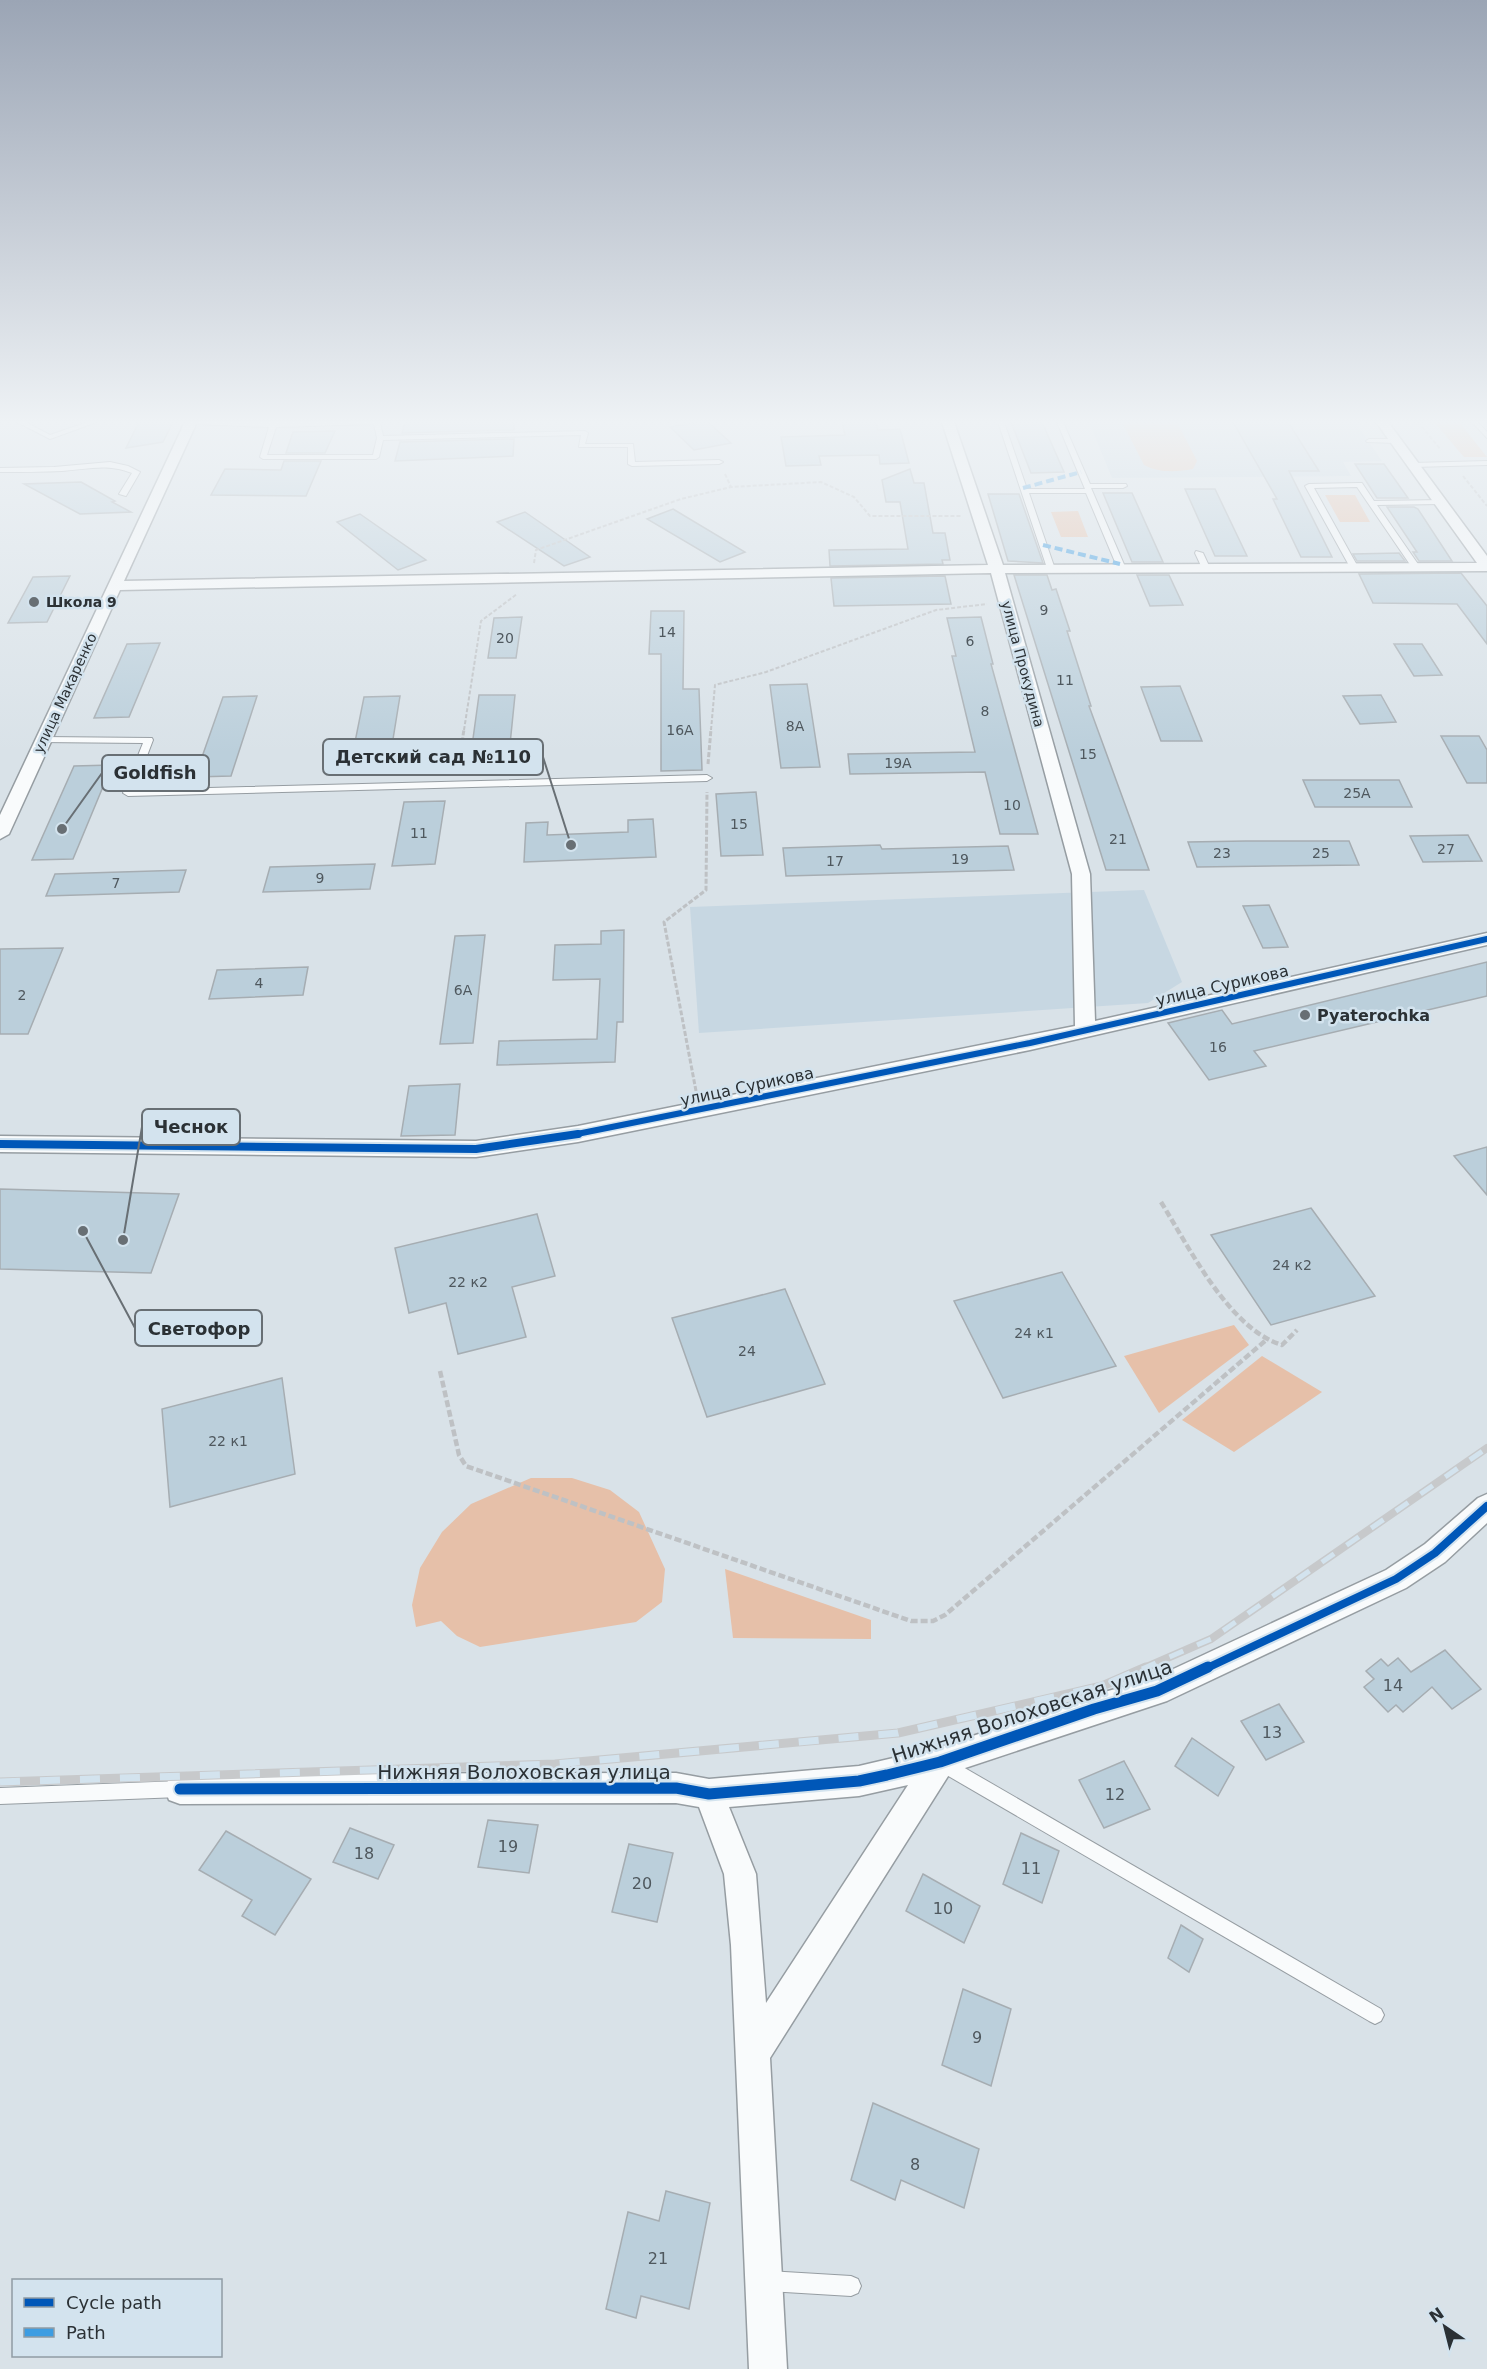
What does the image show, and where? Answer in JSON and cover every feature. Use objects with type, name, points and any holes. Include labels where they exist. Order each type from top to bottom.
[{"type":"street","name":"улица Макаренко","points":[[0,834],[140,533]]},
{"type":"street","name":"улица Прокудина","points":[[985,533],[997,569],[1081,874],[1085,1030]]},
{"type":"street","points":[[1463,533],[1487,567]]},
{"type":"street","points":[[115,586],[997,569],[1487,567]]},
{"type":"street","name":"улица Сурикова","points":[[0,1144],[382,1150],[476,1149],[578,1134],[700,1110],[1085,1030],[1487,939]]},
{"type":"street","name":"Нижняя Волоховская улица","points":[[180,1789],[676,1788],[708,1794],[859,1780],[940,1762],[1094,1709],[1157,1691],[1372,1592],[1435,1553],[1487,1506]]},
{"type":"street","name":"Нижняя Волоховская улица","points":[[752,2055],[940,1762]]},
{"type":"street","points":[[708,1794],[740,1874],[768,2369]]},
{"type":"lane","points":[[1038,533],[1051,569]]},
{"type":"lane","points":[[1107,533],[1122,568]]},
{"type":"lane","points":[[1335,533],[1354,567]]},
{"type":"lane","points":[[1392,533],[1416,567]]},
{"type":"lane","points":[[1199,553],[1206,568]]},
{"type":"lane","points":[[44,740],[149,740],[128,793],[707,778]]},
{"type":"lane","points":[[940,1762],[1375,2015]]},
{"type":"lane","name":"Нижняя Волоховская улица","points":[[0,1796],[180,1789]]},
{"type":"lane","points":[[764,2281],[851,2286]]},
{"type":"path","points":[[456,784],[481,621],[517,596],[536,550],[586,533]]},
{"type":"path","points":[[700,1110],[664,922],[706,890],[707,778],[715,685],[766,672],[936,610],[1006,602]]},
{"type":"path","points":[[1161,1202],[1235,1315],[1265,1341],[1282,1345],[1297,1330]]},
{"type":"path","points":[[440,1371],[459,1455],[466,1466],[912,1621],[924,1623],[945,1615],[1265,1341]]},
{"type":"shaded area","points":[[1059,533],[1086,533],[1088,537],[1061,537]]},
{"type":"shaded area","points":[[1144,890],[1182,982],[1148,1003],[699,1033],[690,907]]},
{"type":"shaded area","points":[[1234,1325],[1249,1345],[1159,1413],[1124,1356]]},
{"type":"shaded area","points":[[1262,1356],[1322,1392],[1234,1452],[1182,1420]]},
{"type":"shaded area","points":[[531,1478],[572,1478],[610,1490],[639,1512],[665,1569],[662,1602],[636,1622],[480,1647],[457,1636],[441,1621],[416,1627],[412,1605],[420,1568],[442,1532],[471,1504]]},
{"type":"shaded area","points":[[725,1569],[871,1620],[871,1639],[733,1638]]},
{"type":"building","points":[[350,533],[387,533],[426,560],[398,570]]},
{"type":"building","points":[[513,533],[555,533],[590,557],[564,566]]},
{"type":"building","points":[[670,533],[712,533],[745,552],[720,562]]},
{"type":"building","points":[[905,533],[945,533],[950,560],[942,560],[943,564],[830,566],[829,550],[908,549]]},
{"type":"building","points":[[1000,533],[1032,533],[1043,563],[1008,561]]},
{"type":"building","points":[[1120,533],[1150,533],[1163,562],[1132,562]]},
{"type":"building","points":[[1205,533],[1236,533],[1247,556],[1215,556]]},
{"type":"building","points":[[1289,533],[1320,533],[1332,557],[1301,557]]},
{"type":"building","points":[[1404,533],[1433,533],[1452,561],[1419,561],[1413,552],[1417,552]]},
{"type":"building","points":[[1399,553],[1405,561],[1357,561],[1353,554]]},
{"type":"building","points":[[1461,573],[1487,606],[1487,644],[1457,604],[1373,603],[1359,574]]},
{"type":"building","points":[[1014,575],[1047,575],[1052,590],[1056,589],[1070,631],[1067,631],[1091,706],[1089,706],[1149,870],[1106,870]]},
{"type":"building","points":[[1137,575],[1169,575],[1183,605],[1150,606]]},
{"type":"building","points":[[70,576],[47,622],[8,623],[33,577]]},
{"type":"building","points":[[945,576],[951,604],[834,606],[831,578]]},
{"type":"building","points":[[651,611],[684,611],[683,689],[699,689],[702,770],[661,771],[661,654],[649,654]]},
{"type":"building","points":[[522,617],[516,658],[488,658],[494,618]]},
{"type":"building","points":[[981,617],[993,664],[991,664],[1038,834],[1000,834],[985,772],[850,774],[848,754],[975,752],[952,656],[956,656],[947,618]]},
{"type":"building","points":[[160,643],[129,717],[94,718],[127,644]]},
{"type":"building","points":[[1394,644],[1422,644],[1442,675],[1414,676]]},
{"type":"building","points":[[807,684],[820,767],[781,768],[770,685]]},
{"type":"building","points":[[1180,686],[1202,741],[1161,741],[1141,687]]},
{"type":"building","points":[[479,695],[515,695],[507,774],[468,775]]},
{"type":"building","points":[[1381,695],[1396,722],[1360,724],[1343,696]]},
{"type":"building","points":[[257,696],[231,776],[195,777],[223,697]]},
{"type":"building","points":[[400,696],[388,770],[349,772],[364,697]]},
{"type":"building","points":[[1441,736],[1479,736],[1487,750],[1487,783],[1467,783]]},
{"type":"building","points":[[112,765],[73,859],[32,860],[74,766]]},
{"type":"building","points":[[1303,780],[1399,780],[1412,807],[1315,807]]},
{"type":"building","points":[[756,792],[763,855],[721,856],[716,794]]},
{"type":"building","points":[[445,801],[435,864],[392,866],[404,802]]},
{"type":"building","points":[[653,819],[656,857],[524,862],[526,823],[548,822],[547,835],[628,832],[628,820]]},
{"type":"building","points":[[1468,835],[1482,861],[1423,862],[1410,836]]},
{"type":"building","points":[[1349,841],[1359,865],[1197,867],[1188,842]]},
{"type":"building","points":[[880,845],[882,849],[1008,846],[1014,870],[786,876],[783,848]]},
{"type":"building","points":[[375,864],[370,889],[263,892],[270,867]]},
{"type":"building","points":[[186,870],[179,892],[46,896],[55,874]]},
{"type":"building","points":[[1269,905],[1288,947],[1263,948],[1243,906]]},
{"type":"building","points":[[624,930],[623,1022],[617,1022],[615,1062],[497,1065],[499,1041],[597,1039],[600,979],[553,980],[555,945],[601,944],[601,931]]},
{"type":"building","points":[[485,935],[473,1043],[440,1044],[455,936]]},
{"type":"building","points":[[63,948],[28,1034],[0,1034],[0,949]]},
{"type":"building","points":[[1487,962],[1487,996],[1254,1051],[1266,1066],[1209,1080],[1168,1023],[1222,1010],[1232,1024]]},
{"type":"building","points":[[308,967],[303,995],[209,999],[217,970]]},
{"type":"building","points":[[460,1084],[455,1135],[401,1136],[409,1086]]},
{"type":"building","points":[[1487,1147],[1487,1195],[1454,1156]]},
{"type":"building","points":[[0,1189],[179,1194],[151,1273],[0,1269]]},
{"type":"building","points":[[1311,1208],[1375,1296],[1271,1325],[1211,1235]]},
{"type":"building","points":[[537,1214],[555,1276],[512,1287],[526,1337],[458,1354],[446,1303],[409,1313],[395,1248]]},
{"type":"building","points":[[1062,1272],[1116,1366],[1003,1398],[954,1301]]},
{"type":"building","points":[[785,1289],[825,1384],[707,1417],[672,1318]]},
{"type":"building","points":[[282,1378],[295,1474],[170,1507],[162,1409]]},
{"type":"building","points":[[1445,1650],[1481,1689],[1452,1709],[1432,1687],[1403,1712],[1396,1705],[1388,1712],[1364,1687],[1374,1679],[1366,1671],[1381,1659],[1388,1666],[1398,1658],[1411,1672]]},
{"type":"building","points":[[1279,1704],[1304,1742],[1266,1760],[1241,1721]]},
{"type":"building","points":[[1192,1738],[1234,1767],[1218,1796],[1175,1766]]},
{"type":"building","points":[[1124,1761],[1150,1809],[1104,1828],[1079,1780]]},
{"type":"building","points":[[488,1820],[538,1825],[529,1873],[478,1867]]},
{"type":"building","points":[[350,1828],[394,1845],[378,1879],[333,1862]]},
{"type":"building","points":[[226,1831],[311,1879],[275,1935],[242,1916],[252,1900],[199,1870]]},
{"type":"building","points":[[1021,1833],[1059,1851],[1042,1903],[1003,1884]]},
{"type":"building","points":[[629,1844],[673,1853],[657,1922],[612,1912]]},
{"type":"building","points":[[923,1874],[980,1906],[964,1943],[906,1911]]},
{"type":"building","points":[[1181,1925],[1203,1939],[1189,1972],[1168,1958]]},
{"type":"building","points":[[963,1989],[1011,2009],[991,2086],[942,2065]]},
{"type":"building","points":[[873,2103],[979,2149],[964,2208],[901,2180],[895,2200],[851,2180]]},
{"type":"building","points":[[666,2191],[710,2203],[689,2309],[641,2296],[636,2318],[606,2309],[628,2212],[659,2221]]},
{"type":"railway","points":[[1142,1669],[1211,1639],[1487,1448]]},
{"type":"railway","points":[[0,1782],[555,1764],[898,1733],[1102,1686],[1146,1667]]},
{"type":"marked path","points":[[1043,545],[1120,564]]},
{"type":"cycle path","points":[[0,1144],[382,1150],[476,1149],[578,1134],[1030,1043],[1487,939]]},
{"type":"cycle path","points":[[180,1789],[676,1788],[709,1794],[859,1781],[887,1775],[940,1762],[1094,1709],[1157,1691],[1396,1579],[1435,1553],[1487,1506]]},
{"type":"place","name":"Школа 9","points":[[34,602]]},
{"type":"place","name":"Goldfish","points":[[62,829]]},
{"type":"place","name":"Детский сад №110","points":[[571,845]]},
{"type":"place","name":"Pyaterochka","points":[[1305,1015]]},
{"type":"place","name":"Светофор","points":[[83,1231]]},
{"type":"place","name":"Чеснок","points":[[123,1240]]}]
